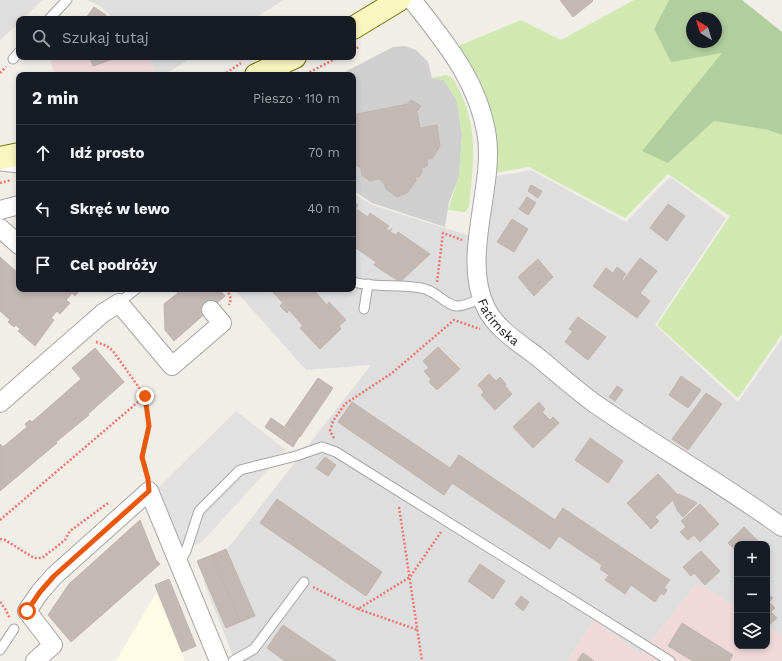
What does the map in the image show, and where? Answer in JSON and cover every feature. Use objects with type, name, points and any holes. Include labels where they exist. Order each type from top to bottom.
[{"type":"main road","points":[[356,26],[399,0]]},
{"type":"main road","points":[[250,68],[283,60]]},
{"type":"main road","points":[[0,158],[16,155]]},
{"type":"street","name":"Fatimska","points":[[412,0],[448,45],[463,68],[476,95],[483,118],[487,138],[487,153],[478,252],[478,275],[482,298],[489,314],[500,326],[592,401],[729,489],[782,527]]},
{"type":"street","points":[[0,210],[16,206]]},
{"type":"street","points":[[0,228],[16,241]]},
{"type":"street","points":[[0,403],[81,332],[119,303],[172,366],[222,322],[211,310]]},
{"type":"street","points":[[35,661],[53,645],[27,611],[31,604],[54,576],[149,491],[180,562],[219,661]]},
{"type":"lane","points":[[52,16],[67,0]]},
{"type":"lane","points":[[0,166],[16,168]]},
{"type":"lane","points":[[356,282],[421,288],[434,292],[456,306],[468,304],[482,298]]},
{"type":"lane","points":[[364,309],[368,284]]},
{"type":"lane","points":[[119,303],[132,292]]},
{"type":"lane","points":[[180,562],[186,551],[199,511],[240,470],[296,456],[322,447],[336,452],[670,661]]},
{"type":"lane","points":[[233,661],[254,649],[304,582]]},
{"type":"lane","points":[[0,650],[14,629]]},
{"type":"path","points":[[309,72],[333,60]]},
{"type":"path","points":[[235,72],[250,68]]},
{"type":"path","points":[[434,292],[438,279],[443,233],[468,242]]},
{"type":"path","points":[[336,452],[339,446],[330,431],[333,421],[345,404],[392,373],[454,320],[483,329]]},
{"type":"path","points":[[81,332],[88,340],[107,346],[113,351],[145,396],[149,426],[142,457],[148,479],[149,491]]},
{"type":"path","points":[[0,520],[145,396]]},
{"type":"path","points":[[397,490],[422,661]]},
{"type":"path","points":[[0,539],[5,540],[34,558],[42,558],[65,540],[70,531],[112,500]]},
{"type":"path","points":[[358,609],[410,577],[448,522]]},
{"type":"path","points":[[304,582],[358,609],[418,630]]},
{"type":"path","points":[[0,602],[6,610],[14,629]]},
{"type":"shaded area","points":[[0,0],[42,0],[26,16],[16,16],[16,26],[0,40]]},
{"type":"shaded area","points":[[87,0],[284,0],[258,16],[111,16],[100,6]]},
{"type":"shaded area","points":[[405,46],[416,50],[428,62],[432,78],[444,80],[457,101],[462,135],[459,177],[449,202],[445,227],[372,203],[356,192],[356,72],[345,72],[393,47]]},
{"type":"shaded area","points":[[50,60],[150,60],[156,72],[54,72]]},
{"type":"shaded area","points":[[150,60],[188,60],[169,72],[156,72]]},
{"type":"shaded area","points":[[531,170],[626,222],[670,177],[726,218],[655,325],[738,402],[782,339],[782,635],[770,628],[770,541],[734,541],[734,606],[697,583],[641,655],[594,620],[568,661],[235,661],[203,580],[371,365],[306,370],[237,292],[356,292],[356,195],[372,205],[486,241],[492,177]]},
{"type":"shaded area","points":[[236,411],[286,450],[201,543],[183,549],[156,490]]},
{"type":"shaded area","points":[[697,583],[734,606],[734,649],[770,649],[770,628],[782,635],[782,661],[568,661],[594,620],[641,655]]},
{"type":"shaded area","points":[[156,593],[185,661],[116,661]]},
{"type":"green space","points":[[634,0],[669,0],[654,29],[686,40],[686,48],[710,48],[722,52],[668,163],[714,121],[768,130],[782,135],[782,334],[738,398],[657,325],[730,216],[668,174],[625,218],[529,167],[494,173],[456,47],[521,20],[561,40]]},
{"type":"green space","points":[[669,0],[742,0],[782,32],[782,135],[768,130],[714,121],[668,163],[642,151],[722,53],[671,62],[654,29]]},
{"type":"green space","points":[[446,75],[454,80],[467,108],[472,136],[473,164],[471,192],[469,207],[465,212],[448,210],[459,177],[462,135],[457,101],[444,80],[431,78]]},
{"type":"building","points":[[560,0],[592,0],[593,1],[573,17]]},
{"type":"building","points":[[94,7],[106,15],[106,16],[87,16]]},
{"type":"building","points":[[91,60],[110,60],[93,66]]},
{"type":"building","points":[[411,100],[421,106],[417,111],[420,128],[437,125],[440,146],[432,159],[427,159],[428,164],[426,167],[421,168],[422,172],[419,177],[415,177],[416,181],[407,193],[397,197],[386,189],[384,183],[379,179],[370,181],[362,175],[361,168],[356,165],[356,115],[408,104]]},
{"type":"building","points":[[531,185],[542,191],[538,198],[528,191]]},
{"type":"building","points":[[527,197],[536,203],[528,215],[519,209]]},
{"type":"building","points":[[668,204],[685,216],[667,241],[650,228]]},
{"type":"building","points":[[356,209],[368,217],[370,213],[389,226],[386,229],[390,231],[392,228],[390,232],[396,235],[398,232],[430,254],[400,282],[374,265],[376,262],[356,248]]},
{"type":"building","points":[[512,219],[528,229],[514,252],[497,242]]},
{"type":"building","points":[[0,257],[16,271],[16,292],[78,292],[75,296],[72,293],[66,300],[70,303],[60,314],[57,311],[51,318],[54,320],[35,346],[18,331],[20,329],[16,325],[14,327],[8,322],[10,320],[0,311]]},
{"type":"building","points":[[640,258],[657,271],[640,293],[650,301],[637,318],[593,286],[606,268],[613,273],[617,267],[626,274],[622,279],[623,281]]},
{"type":"building","points":[[538,259],[553,277],[534,296],[518,277]]},
{"type":"building","points":[[177,292],[222,292],[225,296],[174,341],[165,330],[164,304],[178,293]]},
{"type":"building","points":[[273,292],[316,292],[327,305],[329,302],[346,320],[339,326],[341,329],[320,349],[300,328],[303,326],[289,310],[287,313],[280,306],[283,303]]},
{"type":"building","points":[[578,317],[606,337],[588,360],[565,342],[573,331],[569,329]]},
{"type":"building","points":[[438,347],[460,369],[437,390],[429,382],[431,379],[424,371],[429,368],[423,361]]},
{"type":"building","points":[[95,348],[124,382],[88,414],[89,415],[0,491],[0,444],[3,447],[27,427],[25,424],[30,420],[32,422],[81,379],[72,368]]},
{"type":"building","points":[[489,374],[496,381],[500,377],[512,394],[495,410],[481,395],[484,392],[478,385]]},
{"type":"building","points":[[681,376],[701,390],[688,408],[669,395]]},
{"type":"building","points":[[318,378],[333,388],[300,437],[285,426]]},
{"type":"building","points":[[617,386],[623,390],[615,401],[609,397]]},
{"type":"building","points":[[706,393],[722,404],[688,450],[672,439]]},
{"type":"building","points":[[352,402],[450,468],[459,455],[555,520],[563,508],[670,580],[664,588],[667,590],[664,595],[661,593],[655,602],[631,585],[625,594],[605,580],[609,575],[600,569],[602,565],[559,536],[550,549],[452,483],[444,495],[338,422]]},
{"type":"building","points":[[539,402],[545,409],[542,412],[550,420],[553,417],[559,423],[533,448],[513,427]]},
{"type":"building","points":[[271,418],[299,437],[293,447],[265,427]]},
{"type":"building","points":[[590,438],[623,461],[608,483],[575,460]]},
{"type":"building","points":[[325,457],[336,465],[328,476],[316,468]]},
{"type":"building","points":[[658,474],[678,495],[655,517],[659,521],[651,529],[627,503]]},
{"type":"building","points":[[679,494],[697,503],[683,517],[677,510],[673,500]]},
{"type":"building","points":[[277,499],[382,572],[366,596],[260,523]]},
{"type":"building","points":[[700,504],[719,524],[700,542],[694,535],[688,540],[680,532],[686,527],[681,521]]},
{"type":"building","points":[[140,520],[156,560],[160,564],[71,642],[48,615],[69,584]]},
{"type":"building","points":[[744,527],[758,541],[734,541],[734,549],[728,543]]},
{"type":"building","points":[[226,549],[255,616],[240,622],[212,555]]},
{"type":"building","points":[[701,551],[720,571],[705,585],[694,573],[691,576],[683,567]]},
{"type":"building","points":[[212,555],[240,622],[226,628],[197,561]]},
{"type":"building","points":[[480,564],[505,581],[493,599],[468,581]]},
{"type":"building","points":[[169,579],[196,646],[182,652],[155,585]]},
{"type":"building","points":[[521,596],[529,602],[523,611],[515,604]]},
{"type":"building","points":[[770,603],[775,608],[771,612],[777,618],[770,624]]},
{"type":"building","points":[[682,623],[733,655],[729,661],[693,661],[668,646]]},
{"type":"building","points":[[283,625],[336,661],[285,661],[267,648]]},
{"type":"building","points":[[583,653],[594,661],[577,661]]},
{"type":"route","points":[[27,611],[40,592],[54,576],[149,491],[148,479],[142,457],[149,426],[145,396]]}]
